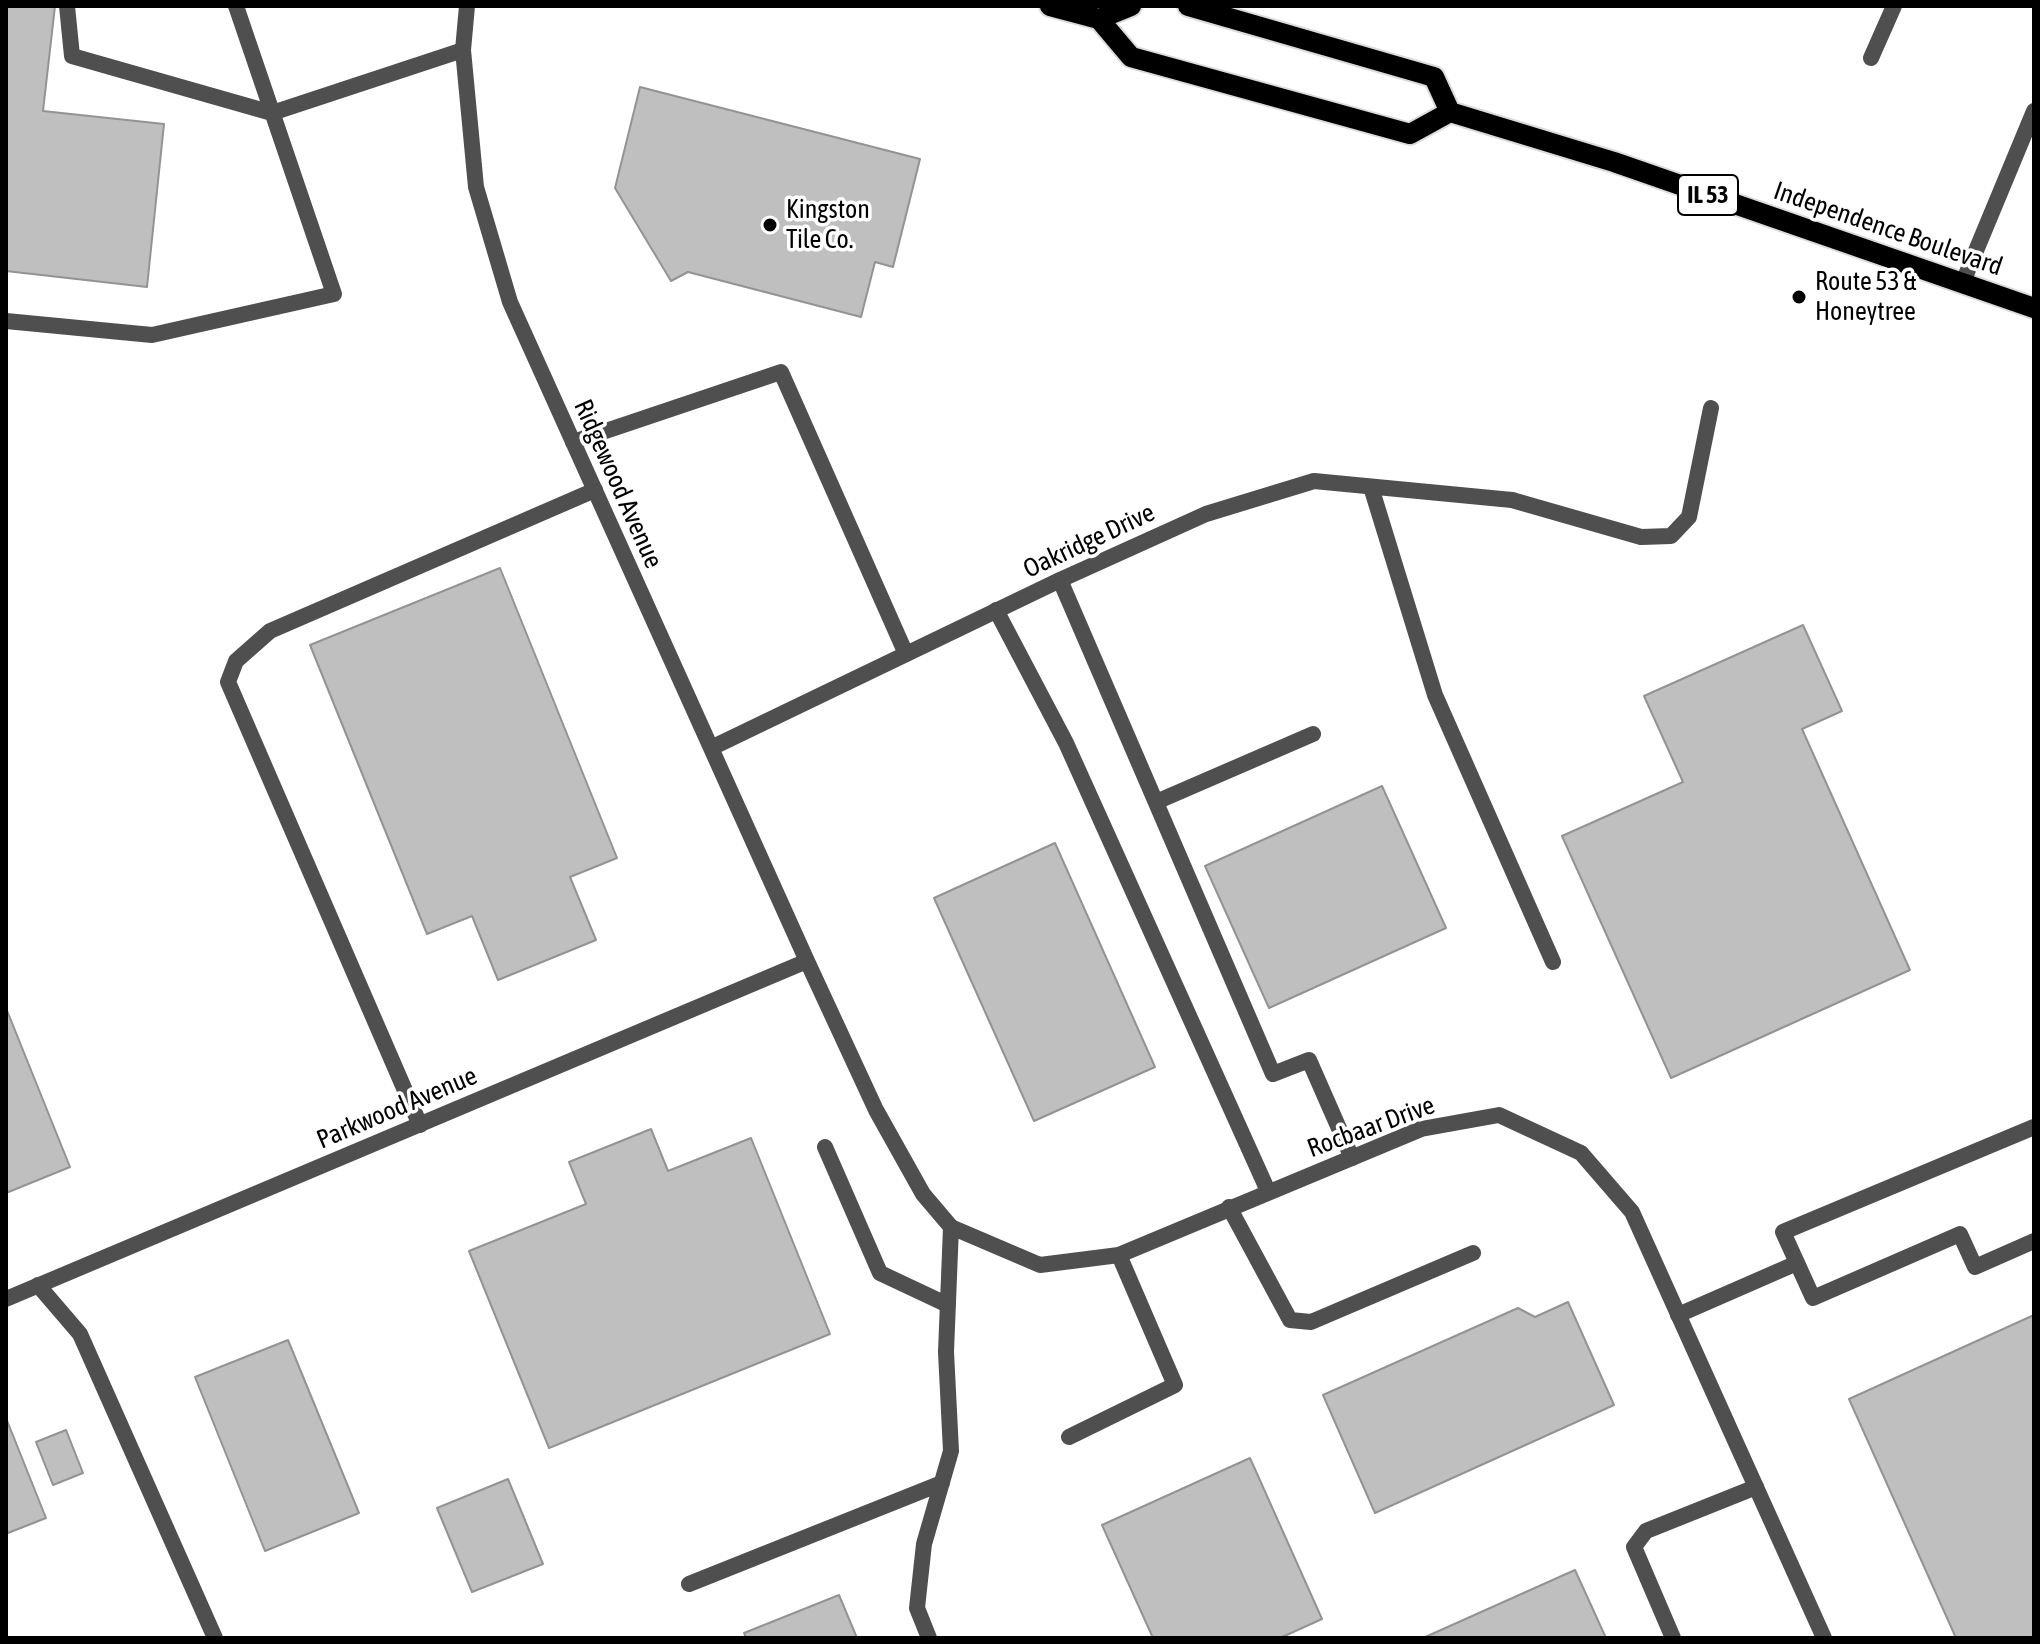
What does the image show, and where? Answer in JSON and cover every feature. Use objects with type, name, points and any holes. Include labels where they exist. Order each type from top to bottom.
[{"type":"main road","points":[[1050,6],[1099,19],[1131,57],[1410,134],[1450,112],[1434,77],[1188,6]]},
{"type":"main road","points":[[1099,19],[1131,6]]},
{"type":"main road","name":"Independence Boulevard","points":[[1450,112],[1614,162],[2034,308]]},
{"type":"street","points":[[67,6],[72,56],[272,113],[463,50]]},
{"type":"street","points":[[6,321],[152,335],[334,294],[236,6]]},
{"type":"street","name":"Ridgewood Avenue","points":[[467,6],[463,50],[476,187],[510,302],[807,961]]},
{"type":"street","points":[[1871,58],[1894,6]]},
{"type":"street","points":[[1963,282],[2034,111]]},
{"type":"street","points":[[573,442],[781,372],[906,654]]},
{"type":"street","name":"Oakridge Drive","points":[[711,748],[996,610],[1206,514],[1314,481],[1512,500],[1641,537],[1671,536],[1689,517],[1711,408]]},
{"type":"street","points":[[1371,487],[1435,695],[1553,962]]},
{"type":"street","points":[[420,1125],[228,682],[236,661],[270,631],[595,490]]},
{"type":"street","points":[[1060,580],[1273,1074],[1309,1060],[1352,1158]]},
{"type":"street","points":[[996,610],[1066,743],[1268,1191]]},
{"type":"street","points":[[1156,802],[1313,734]]},
{"type":"street","name":"Parkwood Avenue","points":[[6,1299],[807,961]]},
{"type":"street","name":"Rocbaar Drive","points":[[807,961],[876,1110],[923,1194],[951,1227],[1040,1265],[1119,1255],[1421,1129],[1499,1115],[1581,1153],[1632,1212],[1756,1487],[1818,1636]]},
{"type":"street","points":[[2034,1127],[1783,1232],[1813,1298],[1960,1234],[1975,1267],[2034,1241]]},
{"type":"street","points":[[825,1147],[880,1273],[948,1305]]},
{"type":"street","points":[[1229,1207],[1290,1320],[1311,1322],[1473,1253]]},
{"type":"street","points":[[929,1638],[917,1608],[924,1544],[951,1451],[946,1352],[951,1227]]},
{"type":"street","points":[[1069,1437],[1175,1385],[1119,1255]]},
{"type":"street","points":[[1678,1315],[1797,1263]]},
{"type":"street","points":[[38,1285],[80,1334],[215,1638]]},
{"type":"street","points":[[689,1584],[942,1483]]},
{"type":"street","points":[[1673,1638],[1634,1547],[1646,1531],[1756,1487]]},
{"type":"building","points":[[6,6],[55,6],[43,111],[164,124],[147,287],[6,271]]},
{"type":"building","name":"Kingston Tile Co.","points":[[640,87],[920,159],[893,267],[875,262],[861,317],[688,272],[671,281],[615,188]]},
{"type":"building","points":[[500,568],[617,858],[570,877],[596,940],[498,980],[472,916],[427,934],[310,645]]},
{"type":"building","points":[[1803,625],[1842,711],[1802,729],[1910,970],[1671,1078],[1562,836],[1683,782],[1644,696]]},
{"type":"building","points":[[1382,786],[1446,928],[1269,1008],[1205,866]]},
{"type":"building","points":[[1055,843],[1155,1067],[1034,1121],[934,898]]},
{"type":"building","points":[[6,1008],[70,1167],[6,1193]]},
{"type":"building","points":[[651,1129],[668,1171],[751,1138],[830,1334],[549,1448],[469,1251],[586,1204],[569,1162]]},
{"type":"building","points":[[1568,1302],[1614,1405],[1375,1513],[1323,1395],[1518,1308],[1535,1317]]},
{"type":"building","points":[[2034,1315],[2034,1638],[1956,1638],[1849,1399]]},
{"type":"building","points":[[288,1340],[359,1513],[265,1551],[195,1377]]},
{"type":"building","points":[[6,1418],[46,1518],[8,1533],[6,1527]]},
{"type":"building","points":[[66,1430],[83,1473],[53,1485],[36,1442]]},
{"type":"building","points":[[1250,1458],[1322,1619],[1280,1638],[1153,1638],[1102,1525]]},
{"type":"building","points":[[508,1479],[543,1564],[472,1592],[437,1508]]},
{"type":"building","points":[[1575,1570],[1606,1638],[1423,1638]]},
{"type":"building","points":[[839,1595],[857,1638],[746,1638],[744,1633]]},
{"type":"place","name":"Kingston Tile Co.","points":[[770,225]]},
{"type":"place","name":"Route 53 & Honeytree","points":[[1799,297]]}]
